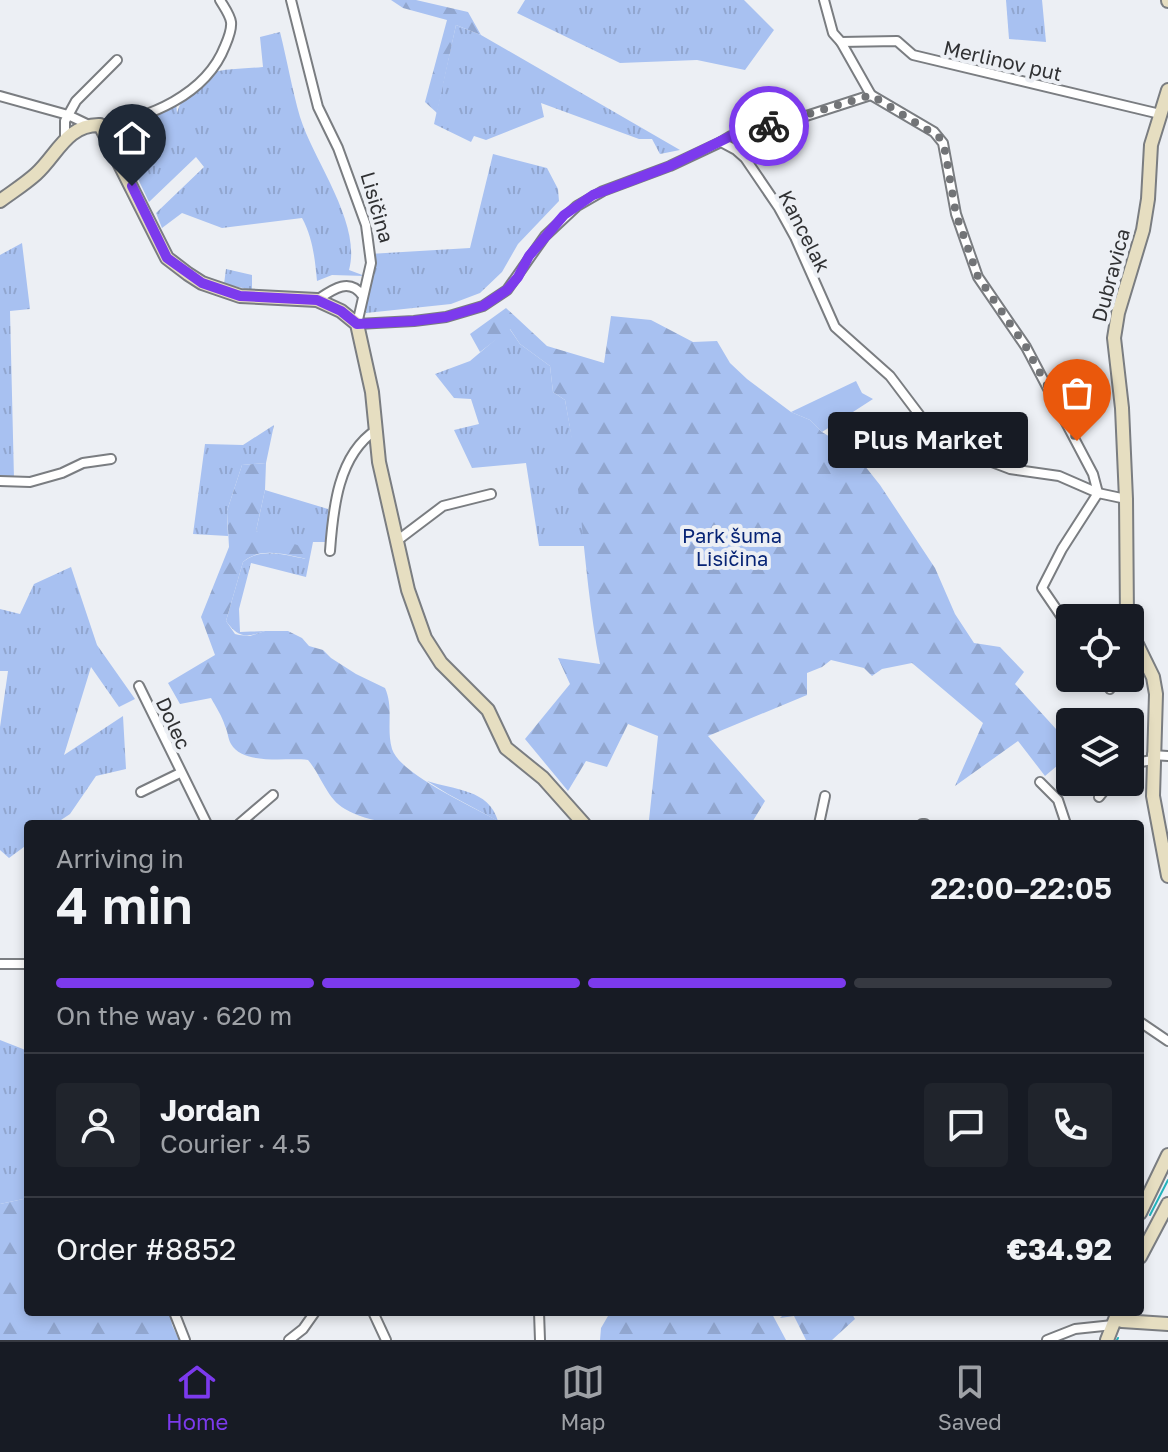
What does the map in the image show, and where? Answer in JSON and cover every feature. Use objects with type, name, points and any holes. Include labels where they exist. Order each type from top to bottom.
[{"type":"street","points":[[0,201],[37,173],[71,133],[149,114],[190,90],[206,76],[221,57],[231,27],[220,0]]},
{"type":"street","name":"Lisičina","points":[[291,0],[318,107],[338,148],[366,225],[371,263],[357,324],[372,392],[379,462],[415,615],[436,656],[488,710],[506,748],[550,785],[581,820]]},
{"type":"street","points":[[824,0],[833,33],[871,95],[939,137],[945,151],[956,214],[978,277],[1026,347],[1087,460],[1098,493],[1062,549],[1042,588],[1056,608]]},
{"type":"street","name":"Merlinov put","points":[[841,42],[897,41],[913,55],[1160,114]]},
{"type":"street","points":[[65,140],[68,115],[76,101],[117,60]]},
{"type":"street","name":"Dubravica","points":[[1127,604],[1122,408],[1114,338],[1118,313],[1146,216],[1151,145],[1168,90]]},
{"type":"street","points":[[0,96],[94,125],[167,258],[202,283],[231,294],[317,300],[341,311],[357,324],[446,317],[483,306],[507,290],[545,236],[577,206],[603,191],[670,166],[731,136],[871,95]]},
{"type":"street","name":"Kancelak","points":[[721,142],[745,158],[779,208],[835,327],[890,376],[927,425],[963,451],[983,459],[1028,473],[1059,476],[1098,493],[1126,499]]},
{"type":"street","points":[[317,300],[347,285],[355,287],[362,295]]},
{"type":"street","points":[[330,551],[334,506],[354,449],[376,430]]},
{"type":"street","points":[[0,481],[30,482],[83,463],[111,459]]},
{"type":"street","points":[[398,540],[443,506],[491,494]]},
{"type":"street","points":[[1144,659],[1153,677],[1156,694],[1153,796],[1168,876]]},
{"type":"street","name":"Dolec","points":[[139,686],[205,820]]},
{"type":"street","points":[[1144,760],[1168,756]]},
{"type":"street","name":"Dolec","points":[[141,792],[180,773]]},
{"type":"street","points":[[1040,782],[1058,800],[1065,820]]},
{"type":"street","points":[[244,820],[273,795]]},
{"type":"street","points":[[820,820],[825,796]]},
{"type":"street","points":[[0,964],[24,964]]},
{"type":"street","points":[[1144,1025],[1168,1041]]},
{"type":"street","points":[[1144,1202],[1168,1155]]},
{"type":"street","points":[[1144,1249],[1168,1204]]},
{"type":"street","points":[[1144,1228],[1153,1232]]},
{"type":"street","points":[[176,1316],[185,1340]]},
{"type":"street","points":[[289,1340],[303,1329],[312,1316]]},
{"type":"street","points":[[375,1316],[386,1340]]},
{"type":"street","points":[[539,1316],[540,1340]]},
{"type":"street","points":[[1047,1340],[1116,1319],[1168,1324]]},
{"type":"street","points":[[1107,1340],[1116,1319]]},
{"type":"green space","points":[[391,0],[416,0],[468,12],[481,35],[456,25],[437,113],[425,102],[447,20],[403,8]]},
{"type":"green space","points":[[525,0],[744,0],[774,30],[745,70],[697,60],[620,63],[517,13]]},
{"type":"green space","points":[[1006,0],[1042,0],[1046,42],[1009,39]]},
{"type":"green space","points":[[456,25],[481,35],[680,150],[660,154],[652,139],[639,139],[541,103],[544,117],[486,140],[474,136],[471,142],[434,124]]},
{"type":"green space","points":[[280,32],[300,117],[335,193],[349,233],[349,270],[365,276],[332,275],[317,281],[311,241],[302,218],[222,228],[182,213],[162,228],[156,213],[204,167],[196,157],[149,202],[130,162],[137,128],[176,103],[177,113],[191,86],[200,78],[220,71],[263,67],[260,37]]},
{"type":"green space","points":[[493,154],[547,168],[558,189],[559,201],[518,244],[502,272],[480,293],[451,304],[366,313],[369,254],[470,248]]},
{"type":"green space","points":[[22,243],[30,309],[10,311],[14,479],[0,478],[0,255]]},
{"type":"green space","points":[[226,269],[252,275],[252,290],[224,284]]},
{"type":"green space","name":"Park šuma Lisičina","points":[[506,308],[547,346],[604,363],[611,316],[651,320],[693,342],[717,341],[730,363],[747,379],[791,412],[810,420],[822,432],[853,451],[880,485],[935,568],[955,614],[974,643],[1000,647],[1024,672],[1015,684],[1056,729],[1056,767],[1045,776],[1018,741],[955,786],[983,723],[912,663],[882,669],[872,676],[864,668],[831,660],[807,673],[807,695],[708,736],[765,801],[753,820],[649,820],[658,736],[628,724],[607,767],[586,761],[568,791],[525,739],[570,684],[558,658],[600,664],[565,400],[553,392],[550,366],[520,344],[510,329],[480,352],[470,334]]},
{"type":"green space","points":[[509,328],[520,344],[550,366],[553,392],[565,400],[586,546],[539,546],[526,463],[472,468],[454,430],[479,424],[471,399],[454,398],[435,374],[470,361]]},
{"type":"green space","points":[[856,381],[862,393],[873,399],[822,432],[810,420],[791,412]]},
{"type":"green space","points":[[274,425],[266,463],[242,465],[227,511],[228,536],[193,534],[205,444],[243,445]]},
{"type":"green space","points":[[266,463],[265,490],[256,531],[309,549],[307,559],[266,553],[243,562],[226,621],[235,634],[250,636],[265,631],[288,631],[302,638],[309,646],[323,650],[356,674],[385,688],[389,703],[390,741],[398,759],[425,780],[496,820],[376,820],[362,817],[333,799],[308,760],[255,758],[237,751],[211,698],[180,704],[168,683],[215,655],[201,617],[229,547],[227,511],[242,465]]},
{"type":"green space","points":[[265,490],[328,509],[329,542],[313,542],[306,577],[251,563],[239,609],[240,632],[265,631],[243,635],[234,631],[226,621],[243,562],[265,553],[306,559],[256,531]]},
{"type":"green space","points":[[71,567],[97,645],[135,699],[119,707],[91,667],[64,755],[123,716],[126,769],[96,776],[70,814],[61,820],[24,820],[24,847],[9,858],[0,850],[0,727],[8,671],[0,671],[0,609],[20,614],[34,584]]},
{"type":"green space","points":[[427,781],[479,797],[493,810],[498,820],[496,820]]},
{"type":"green space","points":[[0,1040],[24,1049],[24,1199],[0,1204]]},
{"type":"green space","points":[[24,1199],[24,1316],[171,1316],[179,1340],[0,1340],[0,1204]]},
{"type":"green space","points":[[608,1316],[773,1316],[786,1340],[600,1340],[601,1328]]},
{"type":"green space","points":[[794,1316],[853,1316],[855,1319],[832,1340],[806,1340]]},
{"type":"waterway","name":"Dubravica","points":[[1150,1215],[1168,1180]]},
{"type":"way so far","points":[[769,126],[871,95],[939,137],[945,151],[956,214],[978,277],[1026,347],[1077,441]]},
{"type":"place","name":"Plus Market","points":[[1077,441]]},
{"type":"route","points":[[132,186],[167,258],[202,283],[240,296],[317,300],[341,311],[357,324],[414,321],[468,312],[498,298],[518,277],[529,256],[564,215],[593,195],[670,166],[731,136],[769,126]]}]
